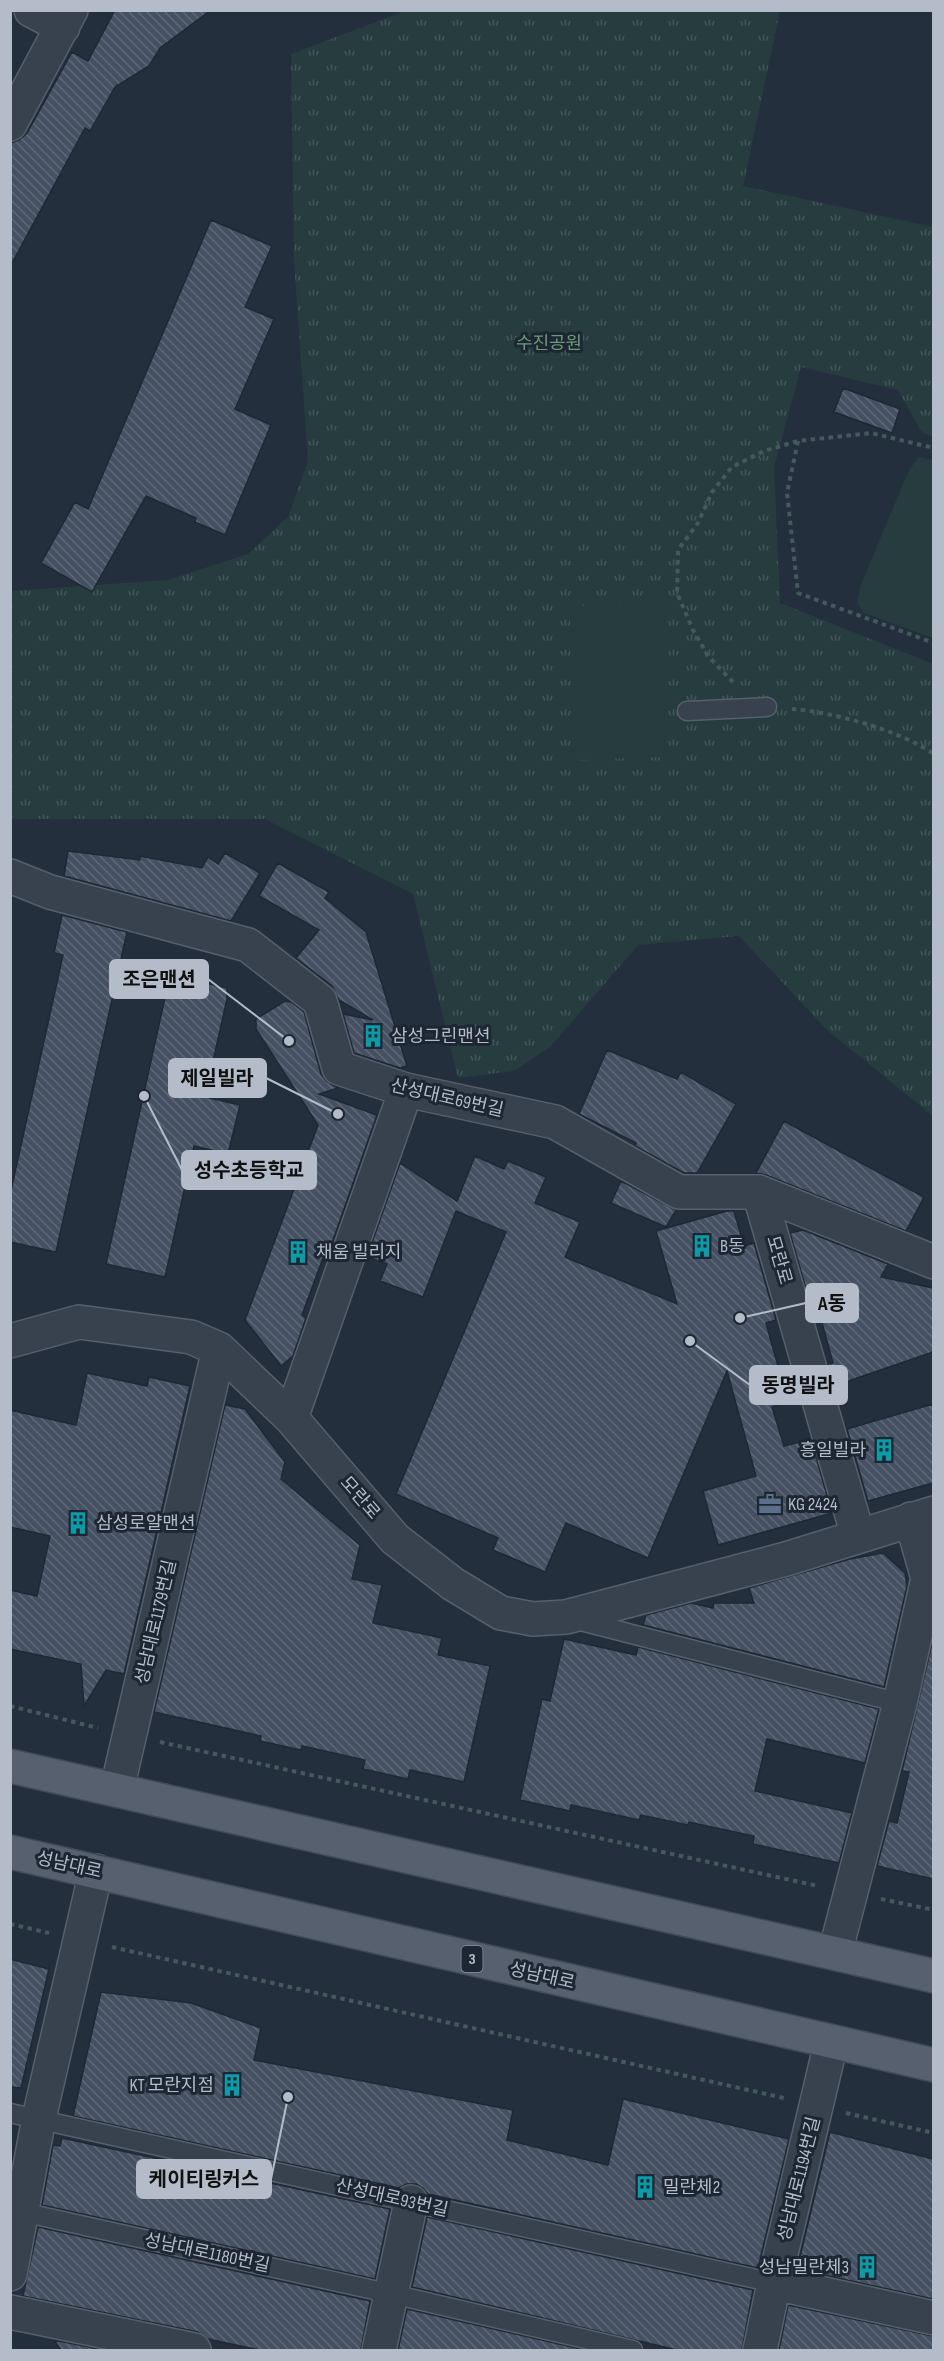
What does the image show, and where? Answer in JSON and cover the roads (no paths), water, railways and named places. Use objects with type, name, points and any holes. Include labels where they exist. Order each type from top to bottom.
[{"type":"main road","points":[[10,1766],[933,1976]]},
{"type":"main road","name":"성남대로","points":[[10,1852],[933,2065]]},
{"type":"street","points":[[10,124],[67,19],[31,10]]},
{"type":"street","name":"산성대로69번길","points":[[10,876],[50,892],[248,945],[320,1001],[339,1068],[406,1090],[555,1122],[679,1192],[759,1192],[933,1262]]},
{"type":"street","points":[[291,1418],[406,1090]]},
{"type":"street","name":"모란로","points":[[759,1192],[858,1536]]},
{"type":"street","name":"모란로","points":[[10,1341],[79,1322],[191,1337],[219,1350],[291,1418],[395,1539],[453,1584],[501,1613],[533,1619],[566,1617],[786,1559],[922,1516]]},
{"type":"street","name":"성남대로1179번길","points":[[117,1790],[219,1350]]},
{"type":"street","points":[[835,1953],[931,1579],[922,1516]]},
{"type":"street","points":[[10,2274],[22,2212],[25,2116],[80,1940],[96,1871]]},
{"type":"street","name":"성남대로1194번길","points":[[760,2350],[831,2043]]},
{"type":"street","points":[[379,2350],[411,2202]]},
{"type":"street","points":[[774,2283],[933,2318]]},
{"type":"street","points":[[10,2312],[194,2350]]},
{"type":"lane","points":[[687,711],[767,707]]},
{"type":"lane","name":"모란로","points":[[566,1617],[900,1703]]},
{"type":"lane","name":"산성대로93번길","points":[[25,2116],[774,2283]]},
{"type":"lane","name":"성남대로1180번길","points":[[22,2212],[392,2294]]},
{"type":"lane","points":[[392,2294],[633,2350]]},
{"type":"place","name":"삼성그린맨션","points":[[373,1036]]},
{"type":"place","name":"조은맨션","points":[[289,1041]]},
{"type":"place","name":"성수초등학교","points":[[144,1096]]},
{"type":"place","name":"제일빌라","points":[[338,1114]]},
{"type":"place","name":"B동","points":[[702,1246]]},
{"type":"place","name":"채움 빌리지","points":[[298,1252]]},
{"type":"place","name":"A동","points":[[740,1318]]},
{"type":"place","name":"동명빌라","points":[[690,1341]]},
{"type":"place","name":"흥일빌라","points":[[884,1450]]},
{"type":"place","name":"KG 2424","points":[[770,1504]]},
{"type":"place","name":"삼성로얄맨션","points":[[78,1523]]},
{"type":"place","name":"KT 모란지점","points":[[232,2085]]},
{"type":"place","name":"케이티링커스","points":[[288,2097]]},
{"type":"place","name":"밀란체2","points":[[645,2187]]},
{"type":"place","name":"성남밀란체3","points":[[867,2267]]},
{"type":"park label","name":"수진공원","points":[[549,343]]}]
